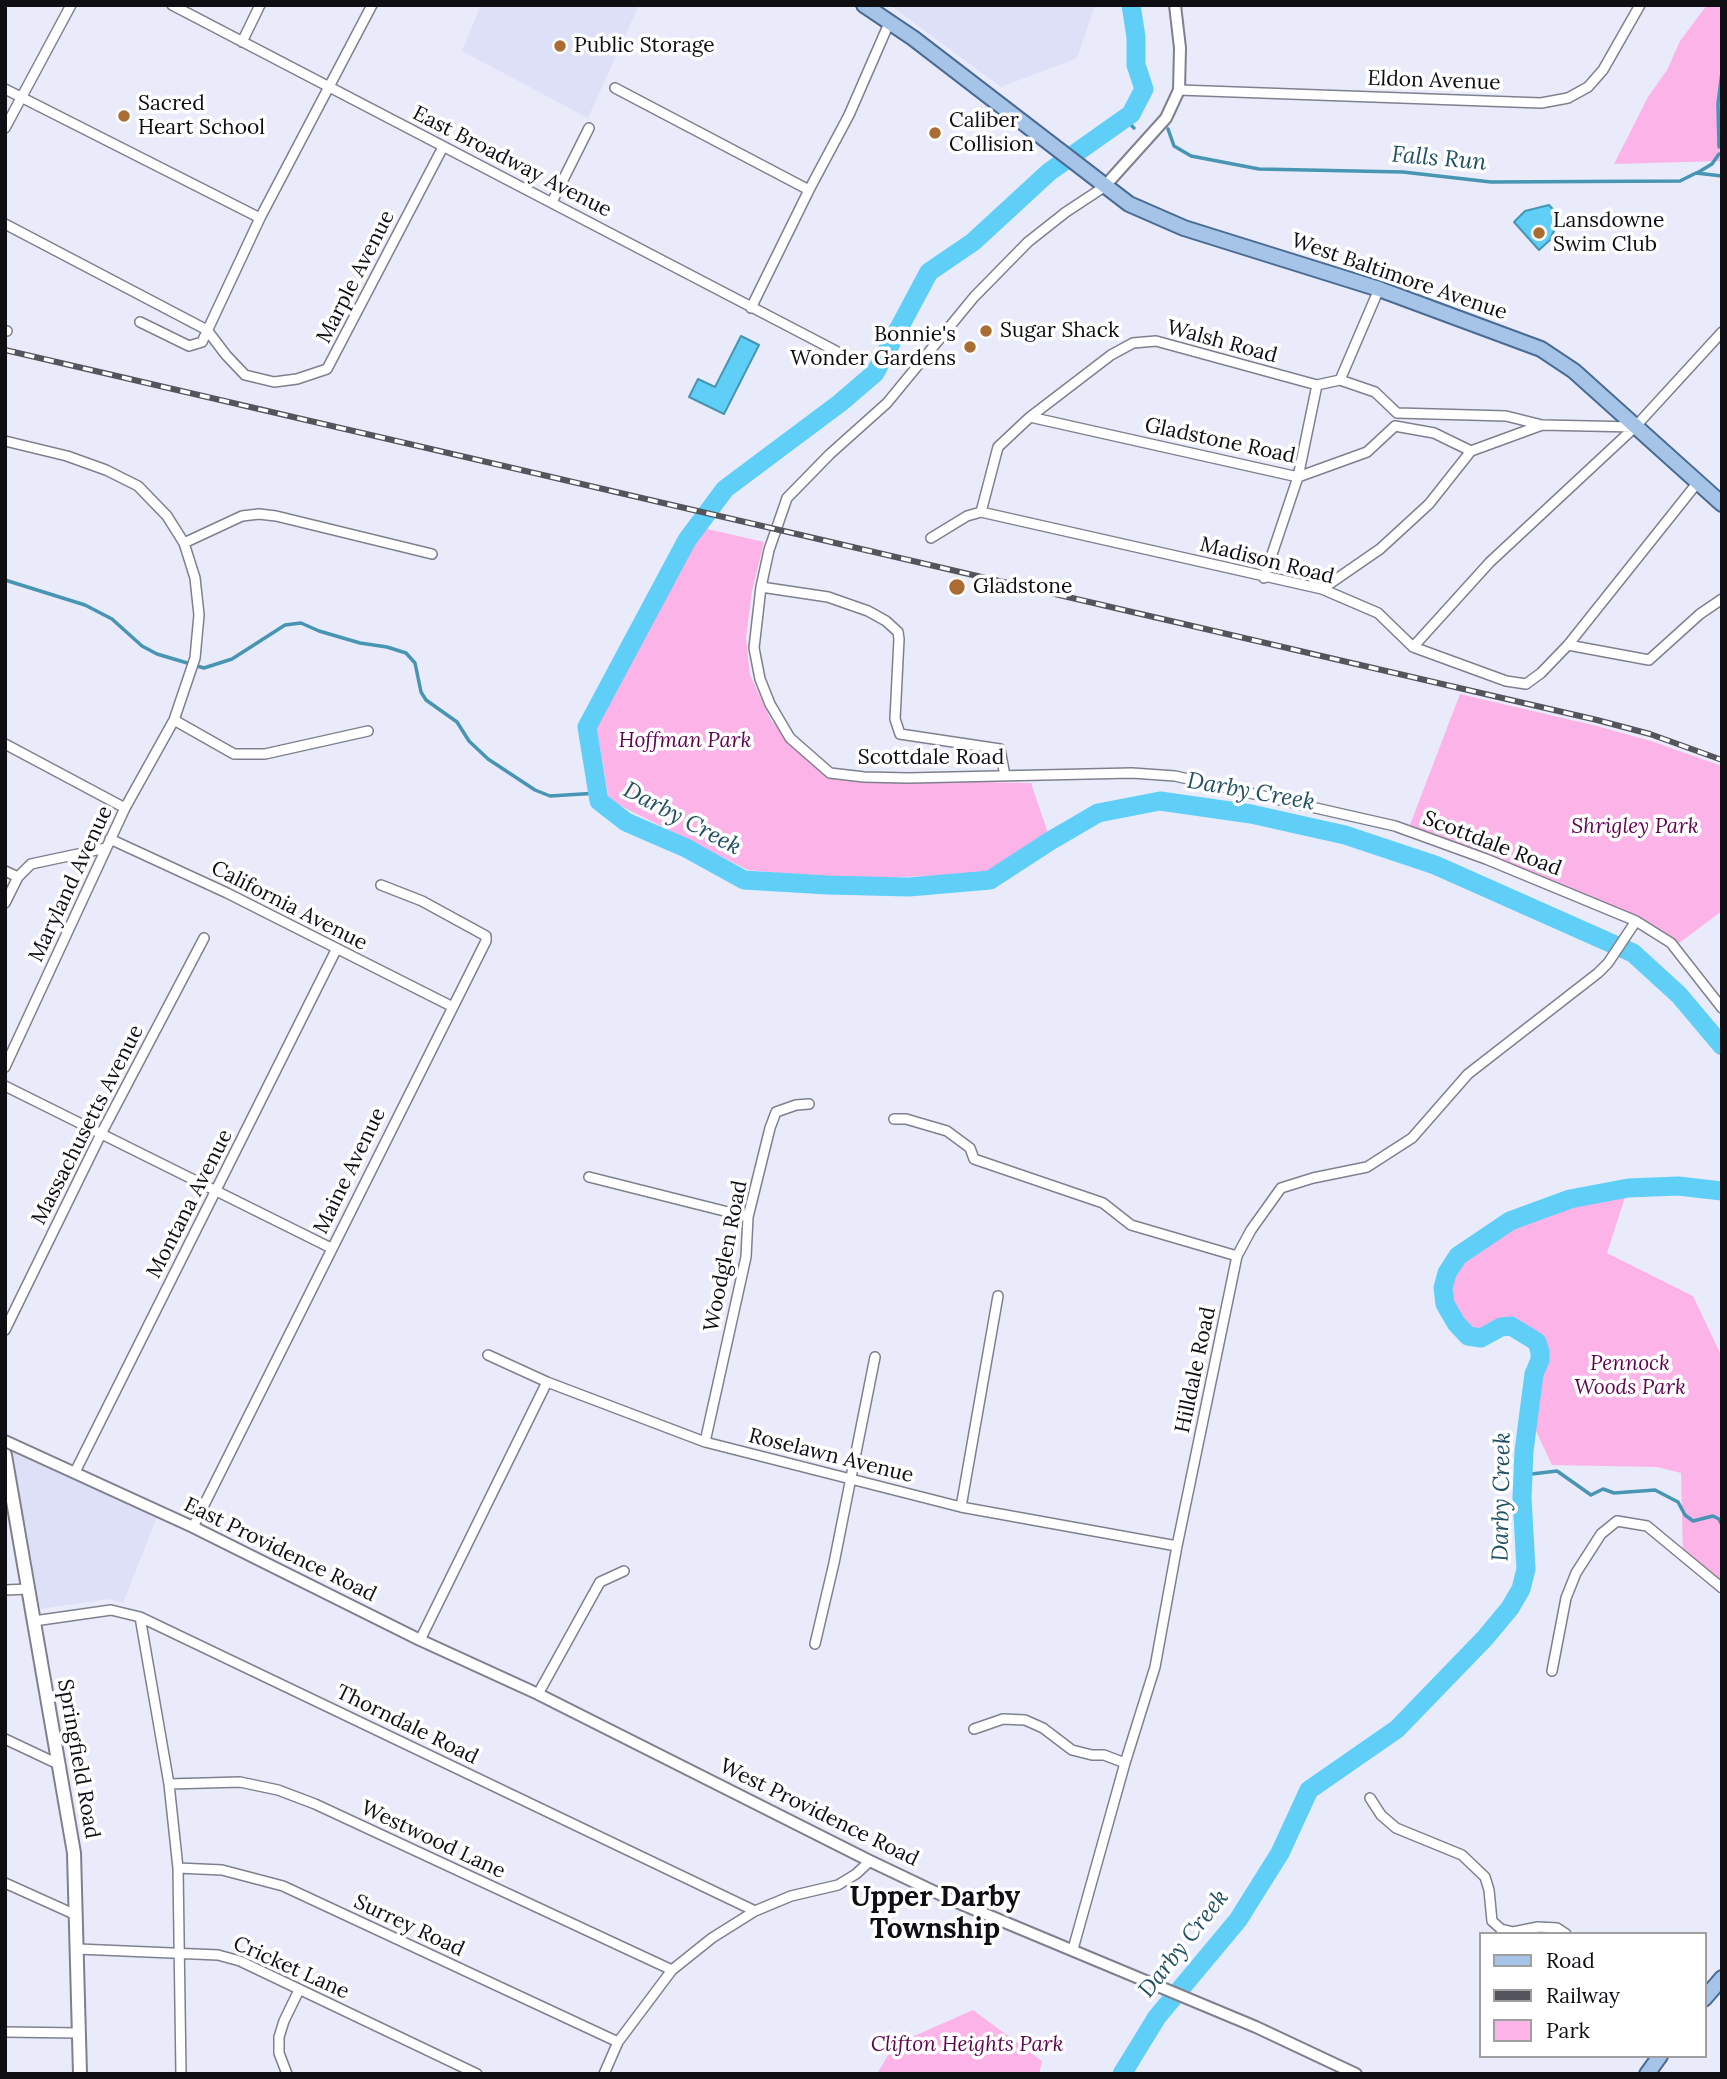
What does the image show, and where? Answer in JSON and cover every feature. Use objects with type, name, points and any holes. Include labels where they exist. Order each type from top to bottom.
[{"type":"main road","name":"West Baltimore Avenue","points":[[864,5],[890,21],[1129,204],[1184,228],[1379,289],[1541,349],[1574,371],[1722,504]]},
{"type":"main road","name":"Springfield Road","points":[[5,1455],[74,1853],[80,2074]]},
{"type":"main road","points":[[1706,1997],[1722,1978]]},
{"type":"main road","points":[[1647,2074],[1659,2058]]},
{"type":"street","points":[[5,128],[71,5]]},
{"type":"street","name":"East Broadway Avenue","points":[[172,5],[836,351]]},
{"type":"street","points":[[242,42],[260,5]]},
{"type":"street","points":[[140,322],[189,346],[202,342],[260,218],[372,5]]},
{"type":"street","points":[[1099,182],[1166,118],[1179,90],[1180,48],[1175,5]]},
{"type":"street","name":"Eldon Avenue","points":[[1179,90],[1541,103],[1568,97],[1588,87],[1604,70],[1640,5]]},
{"type":"street","points":[[751,308],[849,115],[890,21]]},
{"type":"street","points":[[615,88],[809,190]]},
{"type":"street","points":[[5,89],[260,218]]},
{"type":"street","points":[[552,202],[589,128]]},
{"type":"street","name":"Marple Avenue","points":[[207,330],[245,375],[259,380],[274,382],[297,379],[327,369],[443,147]]},
{"type":"street","name":"Scottdale Road","points":[[1099,182],[1028,242],[974,297],[887,402],[787,498],[769,550],[761,587],[754,649],[760,679],[770,704],[790,738],[830,773],[864,777],[1132,773],[1175,776],[1395,826],[1510,869],[1671,943],[1722,1008]]},
{"type":"street","points":[[5,225],[207,330]]},
{"type":"street","points":[[1340,380],[1379,289]]},
{"type":"street","points":[[1413,647],[1490,562],[1635,427],[1722,332]]},
{"type":"street","name":"Walsh Road","points":[[981,512],[998,447],[1030,417],[1111,355],[1133,343],[1156,341],[1317,384],[1340,380],[1375,392],[1397,414]]},
{"type":"street","points":[[1264,578],[1298,477],[1317,384]]},
{"type":"street","points":[[1471,451],[1434,433],[1395,426],[1397,414],[1506,416],[1542,425],[1635,427]]},
{"type":"street","name":"Gladstone Road","points":[[1030,417],[1298,477],[1367,452],[1395,426]]},
{"type":"street","points":[[1322,589],[1380,550],[1429,504],[1471,451],[1542,425]]},
{"type":"street","name":"Maryland Avenue","points":[[5,441],[67,456],[106,470],[138,486],[167,516],[184,543],[195,578],[199,615],[195,658],[174,720],[125,808],[5,1067]]},
{"type":"street","points":[[1698,482],[1568,645],[1649,660],[1700,614],[1722,599]]},
{"type":"street","points":[[931,538],[967,516],[981,512]]},
{"type":"street","name":"Madison Road","points":[[981,512],[1322,589],[1378,613],[1413,647],[1506,681],[1526,684],[1541,673],[1568,645]]},
{"type":"street","points":[[184,543],[242,516],[259,514],[432,554]]},
{"type":"street","points":[[761,587],[828,597],[868,611],[886,621],[898,632],[895,719],[900,734],[1000,749],[1005,776]]},
{"type":"street","points":[[174,720],[234,754],[265,754],[368,731]]},
{"type":"street","points":[[5,744],[125,808]]},
{"type":"street","points":[[5,903],[18,877],[38,861],[108,843]]},
{"type":"street","name":"California Avenue","points":[[108,843],[227,893],[335,950],[451,1006]]},
{"type":"street","points":[[5,871],[18,877]]},
{"type":"street","name":"Maine Avenue","points":[[193,1527],[451,1006],[486,941],[486,936],[422,901],[381,885]]},
{"type":"street","name":"Hilldale Road","points":[[1073,1949],[1155,1667],[1237,1256],[1251,1230],[1281,1188],[1367,1167],[1412,1138],[1468,1074],[1598,973],[1608,963],[1633,925]]},
{"type":"street","name":"Massachusetts Avenue","points":[[5,1330],[101,1134],[204,938]]},
{"type":"street","name":"Montana Avenue","points":[[75,1472],[335,950]]},
{"type":"street","points":[[5,1086],[331,1248]]},
{"type":"street","name":"Woodglen Road","points":[[705,1442],[746,1257],[748,1217],[770,1128],[776,1112],[809,1104]]},
{"type":"street","points":[[894,1119],[906,1119],[947,1131],[970,1148],[974,1159],[1103,1203],[1131,1225],[1237,1256]]},
{"type":"street","points":[[589,1177],[748,1217]]},
{"type":"street","points":[[961,1507],[998,1296]]},
{"type":"street","name":"Roselawn Avenue","points":[[488,1355],[547,1382],[705,1442],[961,1507],[1177,1546]]},
{"type":"street","points":[[815,1644],[875,1357]]},
{"type":"street","points":[[420,1640],[547,1382]]},
{"type":"street","name":"East Providence Road","points":[[5,1441],[193,1527],[420,1640],[538,1694]]},
{"type":"street","points":[[1552,1671],[1566,1598],[1576,1573],[1601,1534],[1617,1521],[1647,1526],[1722,1588]]},
{"type":"street","points":[[538,1694],[600,1583],[624,1571]]},
{"type":"street","points":[[5,1590],[29,1589]]},
{"type":"street","name":"Thorndale Road","points":[[34,1621],[111,1610],[140,1617],[755,1911]]},
{"type":"street","points":[[140,1617],[169,1784],[178,1868],[181,2074]]},
{"type":"street","name":"West Providence Road","points":[[538,1694],[870,1861],[954,1900],[1211,2008],[1356,2074]]},
{"type":"street","points":[[974,1729],[1003,1719],[1025,1720],[1043,1728],[1072,1750],[1104,1755],[1125,1763]]},
{"type":"street","points":[[5,1739],[60,1765]]},
{"type":"street","name":"Westwood Lane","points":[[169,1784],[240,1782],[278,1790],[314,1804],[672,1970]]},
{"type":"street","points":[[1370,1798],[1381,1815],[1396,1828],[1462,1855],[1485,1877],[1492,1921],[1501,1928],[1513,1932],[1538,1927],[1557,1928],[1563,1932]]},
{"type":"street","points":[[604,2074],[618,2042],[672,1970],[712,1938],[755,1911],[791,1896],[838,1885],[870,1861]]},
{"type":"street","name":"Surrey Road","points":[[178,1868],[222,1870],[283,1886],[618,2042]]},
{"type":"street","points":[[5,1883],[76,1915]]},
{"type":"street","name":"Cricket Lane","points":[[78,1949],[229,1957],[477,2074]]},
{"type":"street","points":[[287,2074],[279,2053],[279,2037],[299,1990]]},
{"type":"street","points":[[5,2032],[79,2033]]},
{"type":"shaded area","name":"Public Storage","points":[[481,5],[639,5],[588,118],[462,51]]},
{"type":"shaded area","points":[[890,5],[1095,5],[1077,58],[1001,87]]},
{"type":"shaded area","points":[[5,1440],[18,1454],[157,1517],[123,1603],[108,1599],[40,1609],[24,1516],[5,1507]]},
{"type":"green space","points":[[1707,5],[1722,5],[1722,161],[1614,164],[1648,97],[1667,70],[1680,41]]},
{"type":"green space","name":"Hoffman Park","points":[[703,528],[764,542],[752,591],[746,638],[750,675],[771,720],[787,739],[839,780],[1031,783],[1049,836],[988,874],[839,879],[748,870],[609,800],[596,725]]},
{"type":"green space","name":"Shrigley Park","points":[[1460,694],[1597,726],[1651,741],[1722,766],[1722,911],[1674,947],[1636,921],[1408,830]]},
{"type":"green space","name":"Pennock Woods Park","points":[[1628,1188],[1607,1253],[1693,1296],[1722,1357],[1722,1588],[1683,1557],[1681,1473],[1657,1467],[1552,1465],[1529,1416],[1534,1374],[1540,1360],[1537,1342],[1511,1326],[1501,1327],[1481,1338],[1468,1336],[1445,1305],[1443,1288],[1447,1273],[1458,1256],[1480,1240],[1510,1221],[1533,1211],[1570,1199]]},
{"type":"green space","name":"Clifton Heights Park","points":[[973,2010],[1042,2061],[1039,2074],[877,2074],[894,2045]]},
{"type":"water","name":"Lansdowne Swim Club","points":[[1549,205],[1560,217],[1550,240],[1539,250],[1514,222],[1525,211]]},
{"type":"water","points":[[741,336],[759,345],[724,414],[689,397],[698,379],[715,387]]},
{"type":"waterway","name":"Darby Creek","points":[[1131,5],[1136,37],[1136,65],[1144,89],[1131,114],[1049,172],[973,242],[929,272],[875,373],[840,403],[725,489],[687,540],[587,727],[599,801],[626,822],[686,848],[744,880],[909,887],[990,880],[1098,813],[1160,801],[1251,814],[1345,835],[1435,865],[1633,953],[1679,995],[1722,1046]]},
{"type":"waterway","points":[[1722,37],[1722,42]]},
{"type":"waterway","points":[[1719,147],[1718,104],[1722,72]]},
{"type":"waterway","points":[[1124,118],[1134,128]]},
{"type":"waterway","name":"Falls Run","points":[[1168,129],[1174,146],[1191,156],[1259,169],[1403,172],[1491,182],[1680,181],[1696,173],[1722,176]]},
{"type":"waterway","points":[[1697,173],[1712,164],[1719,154]]},
{"type":"waterway","points":[[5,580],[85,605],[112,619],[142,646],[157,654],[204,668],[232,659],[285,625],[301,623],[360,643],[406,653],[415,663],[421,692],[426,700],[457,722],[469,741],[488,759],[535,790],[550,796],[598,793]]},
{"type":"waterway","name":"Darby Creek","points":[[1122,2074],[1157,2017],[1238,1920],[1280,1853],[1309,1790],[1397,1729],[1485,1638],[1510,1608],[1521,1589],[1526,1569],[1522,1498],[1524,1451],[1534,1374],[1540,1360],[1540,1352],[1537,1342],[1511,1326],[1501,1327],[1481,1338],[1468,1336],[1456,1323],[1445,1304],[1443,1288],[1447,1273],[1458,1256],[1510,1221],[1570,1199],[1628,1188],[1678,1186],[1722,1191]]},
{"type":"waterway","points":[[1523,1475],[1557,1471],[1591,1495],[1603,1489],[1614,1493],[1655,1490],[1678,1502],[1685,1515],[1693,1521],[1713,1516],[1719,1519],[1722,1525]]},
{"type":"railway","points":[[5,350],[1597,720],[1650,734],[1722,760]]},
{"type":"place","name":"Public Storage","points":[[560,46]]},
{"type":"place","name":"Sacred Heart School","points":[[124,116]]},
{"type":"place","name":"Caliber Collision","points":[[935,133]]},
{"type":"place","name":"Lansdowne Swim Club","points":[[1539,233]]},
{"type":"place","name":"Sugar Shack","points":[[986,331]]},
{"type":"place","name":"Bonnie's Wonder Gardens","points":[[970,347]]},
{"type":"place","name":"Gladstone","points":[[957,587]]},
{"type":"district","name":"Upper Darby Township","points":[[935,1914]]}]
